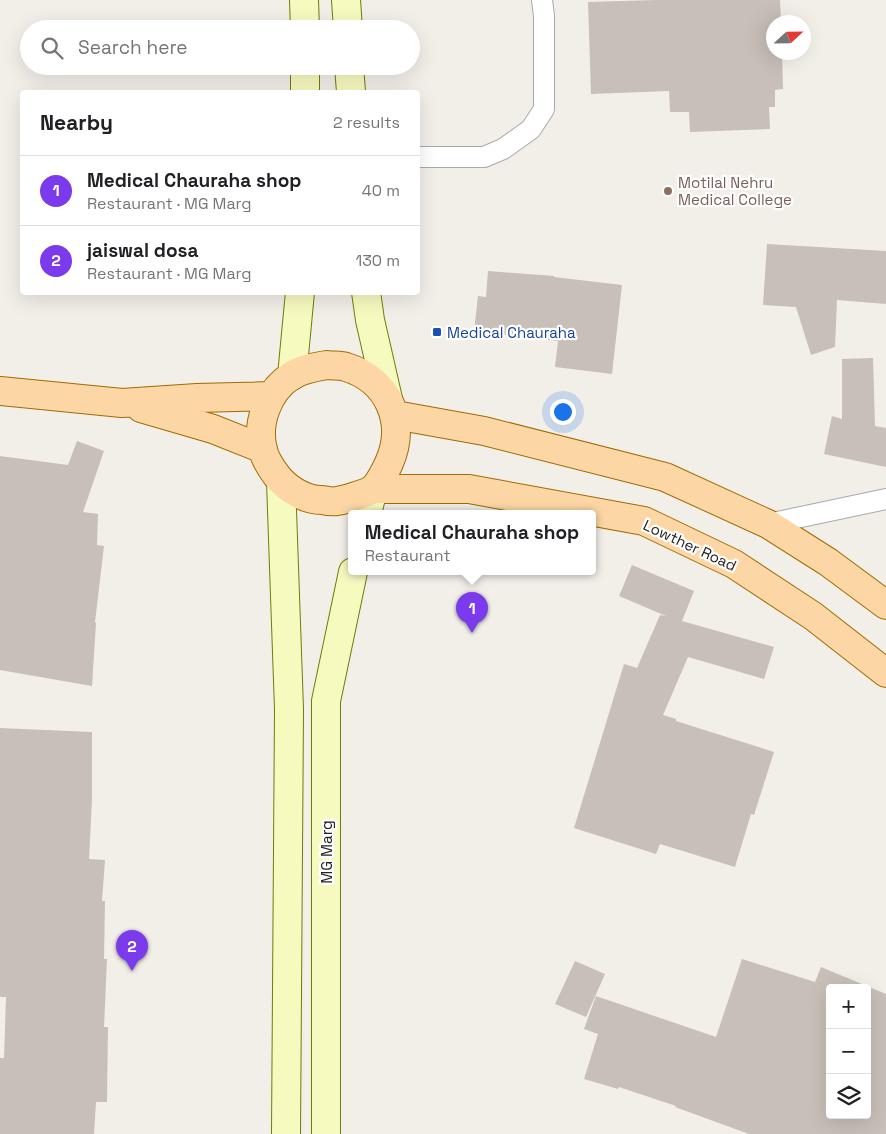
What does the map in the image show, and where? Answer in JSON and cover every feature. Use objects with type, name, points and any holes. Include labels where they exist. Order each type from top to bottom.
[{"type":"main road","points":[[304,0],[305,20]]},
{"type":"main road","points":[[346,0],[347,20]]},
{"type":"main road","points":[[305,75],[305,90]]},
{"type":"main road","points":[[349,75],[350,90]]},
{"type":"main road","points":[[292,376],[300,295]]},
{"type":"main road","points":[[366,295],[370,320],[391,407],[397,434],[394,454],[370,502],[355,496],[336,501],[317,500],[298,494],[281,482],[270,467],[263,449],[261,431],[264,413],[272,396],[292,376],[309,368],[327,365],[345,367],[362,374],[377,385],[391,407],[665,477],[768,524],[828,562],[886,605]]},
{"type":"main road","points":[[0,391],[122,403],[272,396]]},
{"type":"main road","points":[[122,403],[213,429],[263,449]]},
{"type":"main road","points":[[281,482],[289,709],[286,1134]]},
{"type":"main road","name":"Lowther Road","points":[[370,502],[469,490],[582,510]]},
{"type":"main road","name":"Lowther Road","points":[[596,512],[644,521],[734,564],[813,616],[886,673]]},
{"type":"main road","name":"MG Marg","points":[[326,1134],[326,701],[352,575]]},
{"type":"lane","points":[[420,157],[484,157],[503,149],[531,129],[544,110],[544,16],[542,0]]},
{"type":"lane","points":[[768,524],[886,499]]},
{"type":"building","points":[[780,0],[781,15],[766,15],[766,60],[782,60],[783,89],[775,90],[775,107],[769,107],[770,129],[690,132],[689,112],[670,112],[669,91],[591,94],[588,2]]},
{"type":"building","points":[[767,244],[886,251],[886,304],[837,300],[835,347],[811,355],[796,307],[763,305]]},
{"type":"building","points":[[488,271],[554,276],[622,285],[612,374],[555,367],[558,341],[474,331],[478,296],[486,297]]},
{"type":"building","points":[[873,358],[875,426],[886,428],[886,467],[824,454],[832,416],[842,419],[842,359]]},
{"type":"building","points":[[77,441],[104,451],[83,512],[98,514],[97,545],[104,546],[95,622],[92,686],[0,670],[0,456],[68,465]]},
{"type":"building","points":[[632,565],[694,591],[682,621],[774,647],[764,679],[688,657],[663,715],[676,719],[676,721],[774,752],[754,815],[751,814],[735,867],[660,844],[656,854],[574,828],[624,664],[637,668],[660,615],[666,616],[619,596]]},
{"type":"building","points":[[0,728],[92,732],[92,800],[89,859],[105,860],[102,901],[105,901],[104,959],[107,959],[104,1027],[108,1027],[107,1102],[96,1102],[94,1134],[0,1134],[0,1058],[4,1058],[6,997],[0,997]]},
{"type":"building","points":[[742,959],[815,982],[821,967],[862,984],[826,984],[826,1119],[871,1119],[871,988],[886,994],[886,1134],[749,1134],[676,1106],[619,1087],[618,1089],[584,1079],[598,1034],[584,1029],[596,996],[716,1037]]},
{"type":"building","points":[[575,961],[605,974],[586,1017],[555,1004]]},
{"type":"place","name":"Motilal Nehru Medical College","points":[[668,191]]},
{"type":"place","name":"Medical Chauraha","points":[[437,332]]},
{"type":"place","name":"Medical Chauraha shop","points":[[472,633]]},
{"type":"place","name":"jaiswal dosa","points":[[132,971]]}]
